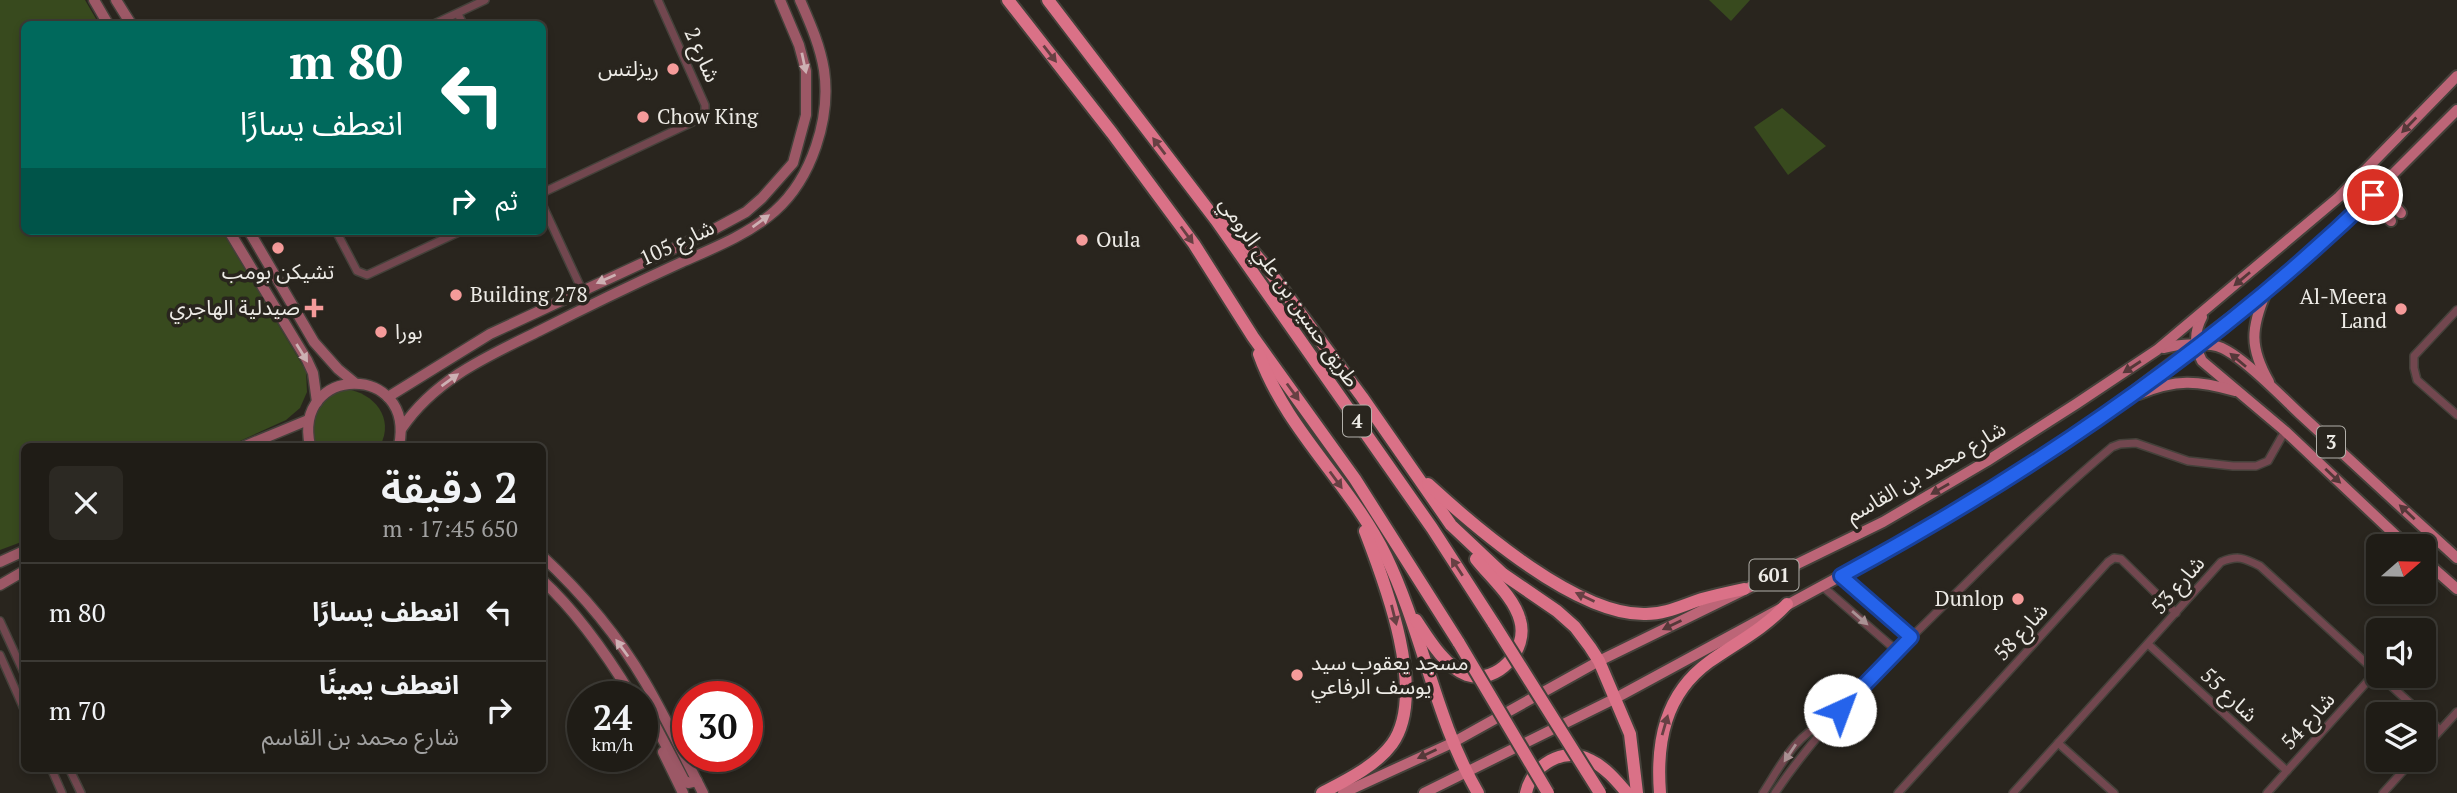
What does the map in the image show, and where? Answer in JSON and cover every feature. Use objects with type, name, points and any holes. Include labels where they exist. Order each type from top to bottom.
[{"type":"highway","name":"4","points":[[1008,0],[1181,226],[1253,337],[1355,479],[1460,643],[1548,793]]},
{"type":"highway","name":"طريق حسين بن علي الرومي","points":[[1048,0],[1216,220],[1432,528],[1600,793]]},
{"type":"highway","points":[[1216,220],[1244,241],[1261,261],[1362,397],[1451,525],[1514,605],[1521,621],[1521,639],[1515,656],[1502,669],[1486,676],[1468,675],[1453,667],[1408,608]]},
{"type":"highway","points":[[1253,337],[1281,399],[1385,554],[1408,608],[1452,743],[1478,793]]},
{"type":"highway","points":[[1412,470],[1499,544],[1541,574],[1610,608],[1633,614],[1657,614],[1722,593],[1744,589]]},
{"type":"highway","points":[[1322,793],[1374,762],[1386,751],[1399,732],[1405,708],[1402,656],[1393,613],[1354,505]]},
{"type":"highway","points":[[1451,525],[1503,574],[1566,619],[1583,637],[1599,661],[1630,734],[1637,793]]},
{"type":"highway","points":[[1660,793],[1660,745],[1668,715],[1677,696],[1700,669],[1755,634],[1787,604]]},
{"type":"highway","points":[[1526,793],[1533,775],[1544,764],[1557,757],[1573,755],[1588,758],[1601,766],[1627,793]]},
{"type":"main road","name":"شارع محمد بن القاسم","points":[[1343,793],[1452,743],[1599,661],[1883,522],[1987,461],[2157,351],[2339,197],[2457,76]]},
{"type":"main road","name":"601","points":[[1424,793],[1615,699],[1920,533],[2078,434],[2196,346],[2335,232],[2457,110]]},
{"type":"main road","points":[[2402,212],[2389,200],[2388,191],[2411,158]]},
{"type":"main road","points":[[2335,232],[2372,207],[2381,209],[2391,221]]},
{"type":"main road","points":[[2267,290],[2255,319],[2253,339],[2256,355],[2272,388]]},
{"type":"main road","points":[[2157,351],[2178,344],[2196,346],[2197,326],[2205,311]]},
{"type":"main road","name":"3","points":[[2409,534],[2202,361],[2196,346],[2209,344],[2228,351],[2272,388],[2410,534]]},
{"type":"main road","points":[[2127,399],[2161,385],[2179,382],[2212,384],[2240,393]]},
{"type":"main road","name":"3","points":[[2436,548],[2457,558]]},
{"type":"main road","points":[[2436,571],[2457,589]]},
{"type":"street","points":[[94,0],[106,21]]},
{"type":"street","points":[[117,0],[129,21]]},
{"type":"street","points":[[441,21],[485,0]]},
{"type":"street","name":"شارع 2","points":[[546,191],[701,118],[705,113],[705,105],[658,0]]},
{"type":"street","name":"شارع 105","points":[[388,397],[490,334],[708,233],[746,212],[762,198],[793,163],[806,115],[806,71],[799,45],[780,0]]},
{"type":"street","name":"شارع 105","points":[[402,428],[429,394],[470,366],[593,303],[714,248],[750,229],[775,211],[794,189],[810,160],[821,127],[824,103],[824,71],[818,41],[800,0]]},
{"type":"street","points":[[458,14],[462,21]]},
{"type":"street","points":[[546,213],[582,290]]},
{"type":"street","points":[[708,233],[713,238],[714,248]]},
{"type":"street","points":[[231,235],[307,360],[313,373],[317,402]]},
{"type":"street","points":[[251,235],[314,342],[338,369],[355,383]]},
{"type":"street","points":[[338,235],[357,271],[367,275],[452,235]]},
{"type":"street","points":[[2457,310],[2414,356],[2414,369],[2417,380],[2457,415]]},
{"type":"street","points":[[309,443],[308,420],[317,402],[327,391],[355,383],[368,385],[388,397],[400,416],[400,443]]},
{"type":"street","points":[[252,443],[308,420]]},
{"type":"street","points":[[1775,793],[1827,723],[1897,651],[2026,523],[2112,447],[2136,443],[2188,461],[2260,466],[2270,458],[2285,431]]},
{"type":"street","points":[[0,562],[21,552]]},
{"type":"street","name":"شارع 53","points":[[2013,793],[2221,562],[2241,556],[2260,566],[2366,665]]},
{"type":"street","name":"شارع 58","points":[[1898,793],[2114,558],[2121,559],[2176,613]]},
{"type":"street","points":[[546,560],[598,615],[628,655],[703,793]]},
{"type":"street","points":[[0,586],[21,573]]},
{"type":"street","points":[[1841,576],[1911,637]]},
{"type":"street","points":[[546,584],[583,625],[623,681]]},
{"type":"street","points":[[1822,586],[1897,651]]},
{"type":"street","points":[[0,621],[21,666]]},
{"type":"street","name":"شارع 55","points":[[2148,644],[2287,771]]},
{"type":"street","points":[[14,651],[1,656],[21,691]]},
{"type":"street","name":"شارع 54","points":[[2267,793],[2366,683]]},
{"type":"street","name":"شارع 53","points":[[2392,688],[2408,702]]},
{"type":"street","points":[[2436,734],[2457,712]]},
{"type":"street","points":[[1763,793],[1799,739],[1815,727],[1827,723]]},
{"type":"street","name":"شارع 53","points":[[2436,726],[2440,730]]},
{"type":"street","points":[[658,731],[684,780],[688,783],[697,781]]},
{"type":"street","points":[[2059,743],[2114,793]]},
{"type":"street","points":[[658,745],[683,793]]},
{"type":"street","points":[[53,772],[62,793]]},
{"type":"street","points":[[71,772],[81,793]]},
{"type":"street","points":[[2383,793],[2402,772]]},
{"type":"green space","points":[[0,0],[85,0],[97,21],[21,21],[21,235],[224,235],[306,371],[307,392],[300,408],[286,420],[236,443],[21,443],[21,542],[0,550]]},
{"type":"green space","points":[[1709,0],[1750,0],[1731,21]]},
{"type":"green space","points":[[1782,108],[1826,146],[1788,175],[1754,127]]},
{"type":"green space","points":[[346,389],[356,391],[373,401],[379,408],[385,426],[381,443],[314,443],[310,417],[323,397]]},
{"type":"place","name":"ريزلتس","points":[[673,69]]},
{"type":"place","name":"Chow King","points":[[643,117]]},
{"type":"place","name":"Oula","points":[[1082,240]]},
{"type":"place","name":"تشيكن بومب","points":[[278,248]]},
{"type":"place","name":"Building 278","points":[[456,295]]},
{"type":"place","name":"صيدلية الهاجري","points":[[314,308]]},
{"type":"place","name":"Al-Meera Land","points":[[2401,309]]},
{"type":"place","name":"بورا","points":[[381,332]]},
{"type":"place","name":"Dunlop","points":[[2018,599]]},
{"type":"place","name":"مسجد يعقوب سيد يوسف الرفاعي","points":[[1297,675]]},
{"type":"route","points":[[1840,710],[1911,637],[1841,576],[1920,533],[2078,434],[2127,399],[2267,290],[2335,232],[2373,195]]}]
